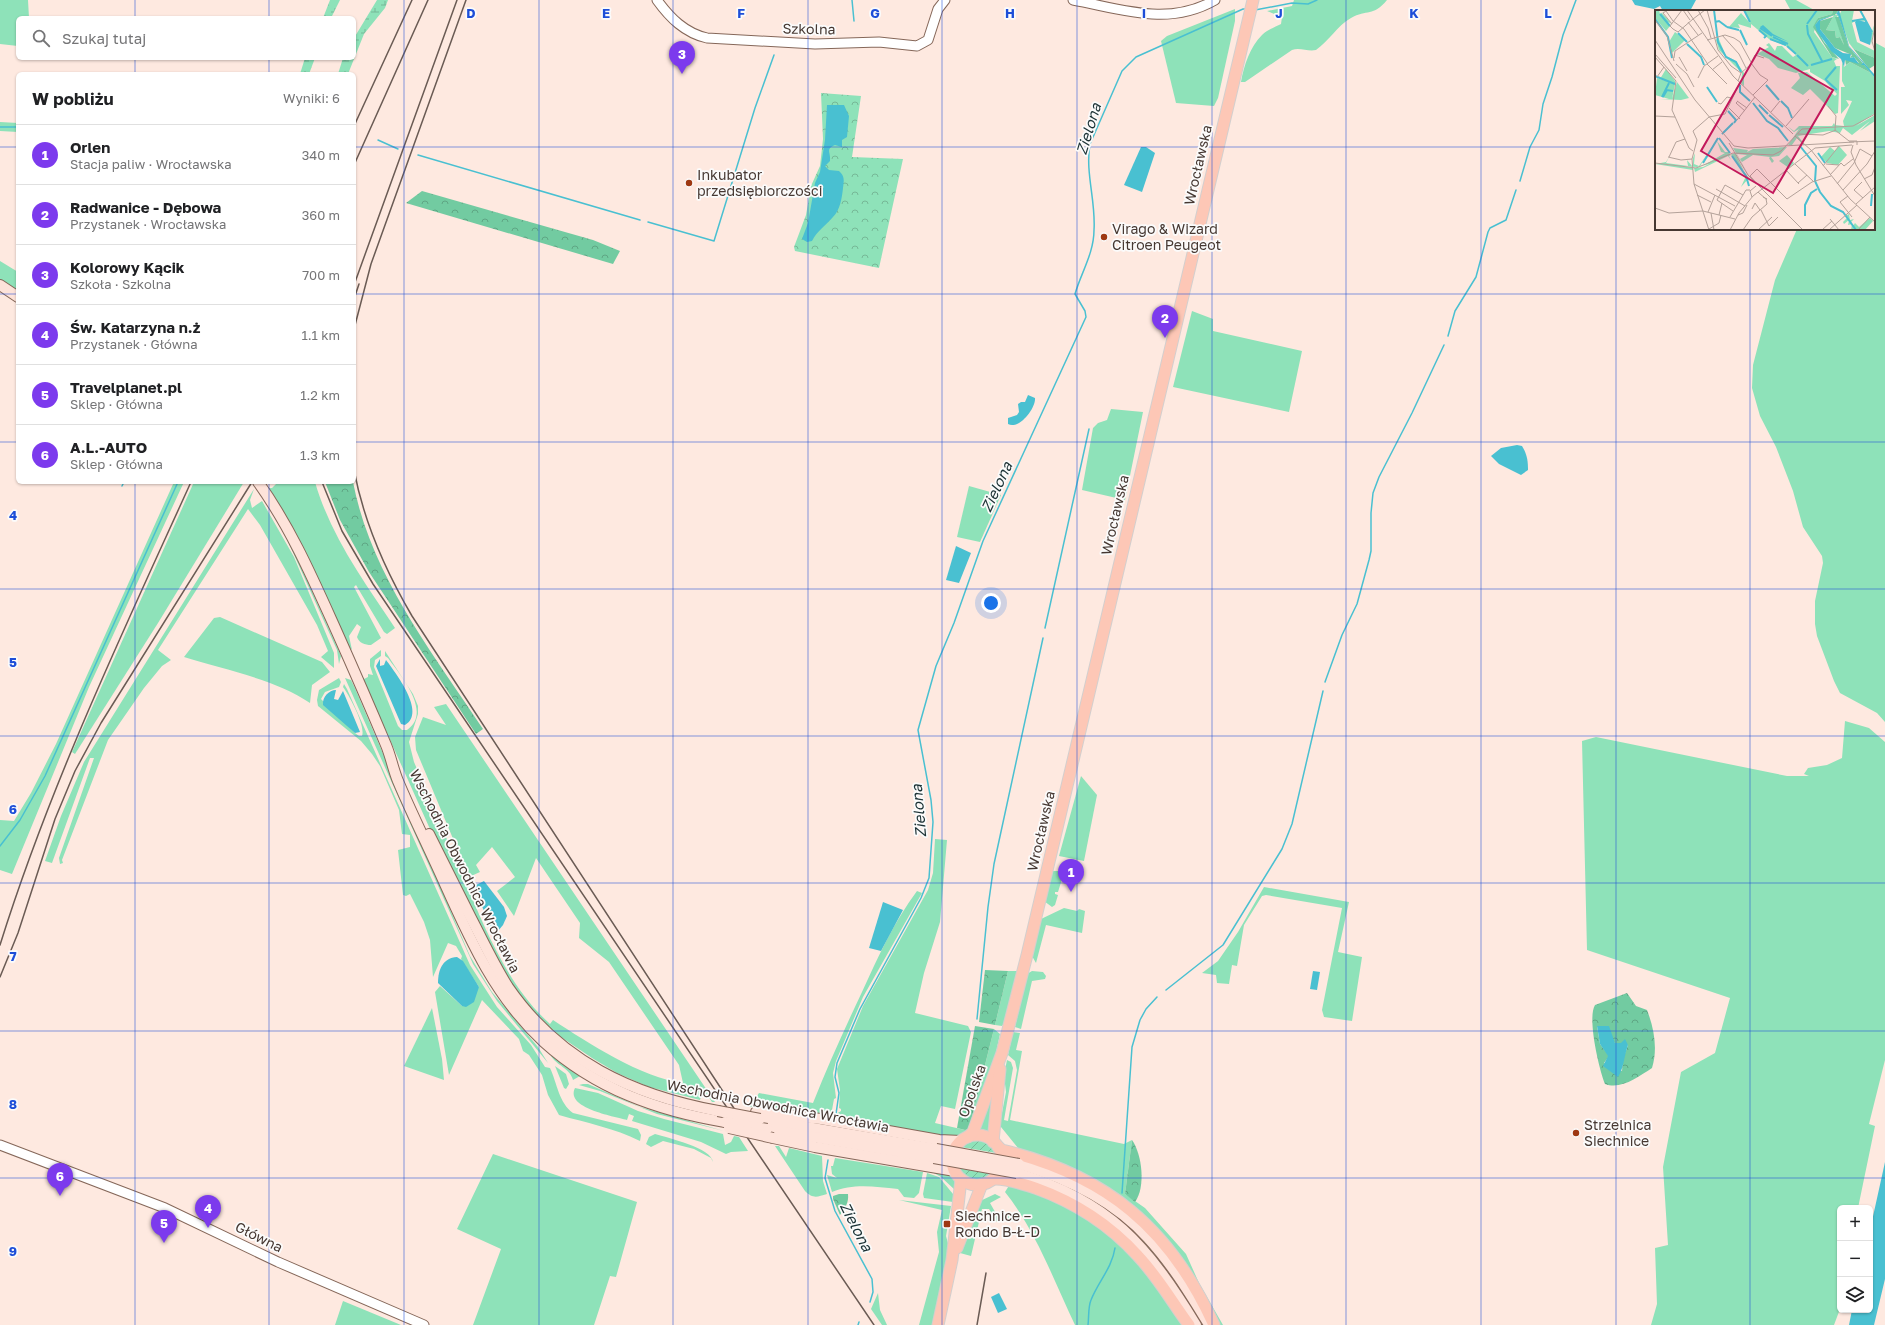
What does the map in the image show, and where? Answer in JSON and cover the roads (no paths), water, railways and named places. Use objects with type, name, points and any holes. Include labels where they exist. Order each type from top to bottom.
[{"type":"main road","name":"Wrocławska","points":[[1006,1037],[1038,911],[1252,1]]},
{"type":"main road","points":[[0,285],[16,296]]},
{"type":"main road","name":"Wschodnia Obwodnica Wrocławia","points":[[260,484],[276,507],[304,559],[387,748],[398,780],[471,944],[493,982],[516,1013],[557,1053],[586,1074],[607,1086],[662,1108],[704,1118],[728,1121]]},
{"type":"main road","name":"Wschodnia Obwodnica Wrocławia","points":[[387,748],[404,778],[492,960],[509,987],[532,1017],[564,1047],[613,1079],[667,1100],[718,1111],[728,1121]]},
{"type":"main road","name":"Opolska","points":[[965,1139],[973,1132],[1002,1053],[1006,1037]]},
{"type":"main road","name":"Opolska","points":[[996,1144],[1002,1053]]},
{"type":"main road","points":[[728,1121],[758,1115],[821,1119],[939,1140],[965,1139],[977,1135],[986,1137],[1002,1150],[1050,1164],[1075,1174],[1128,1208],[1154,1232],[1175,1256],[1197,1290],[1214,1325]]},
{"type":"main road","name":"Wschodnia Obwodnica Wrocławia","points":[[758,1115],[935,1153],[1018,1169],[1074,1184],[1104,1202],[1134,1224],[1148,1238],[1171,1266],[1210,1325]]},
{"type":"main road","points":[[728,1121],[815,1147],[958,1175],[975,1185],[982,1184],[993,1179],[1009,1181],[1052,1194],[1100,1222],[1138,1256],[1189,1325]]},
{"type":"main road","name":"Wschodnia Obwodnica Wrocławia","points":[[770,1134],[935,1153]]},
{"type":"main road","points":[[938,1325],[952,1260],[958,1175],[952,1155],[965,1139]]},
{"type":"main road","points":[[993,1179],[1001,1164],[996,1144]]},
{"type":"main road","name":"Wschodnia Obwodnica Wrocławia","points":[[1018,1169],[1066,1190],[1095,1207],[1123,1229],[1142,1247],[1164,1274],[1196,1325]]},
{"type":"main road","points":[[952,1260],[982,1184]]},
{"type":"street","name":"Szkolna","points":[[657,0],[678,25],[707,38],[815,44],[879,42],[917,46],[928,40],[938,9],[945,0]]},
{"type":"street","points":[[1073,0],[1144,14],[1158,15],[1188,12],[1215,0]]},
{"type":"street","name":"Główna","points":[[0,1145],[165,1208],[278,1262],[424,1325]]},
{"type":"water","points":[[1632,0],[1696,0],[1691,10],[1662,10],[1660,6],[1654,9],[1635,5]]},
{"type":"water","points":[[827,105],[844,105],[849,116],[847,137],[842,140],[842,147],[835,145],[829,149],[830,161],[825,166],[829,170],[839,171],[842,175],[844,181],[842,196],[835,214],[812,241],[807,242],[802,239],[808,223],[815,183],[820,172],[825,140]]},
{"type":"water","points":[[1141,147],[1146,147],[1155,153],[1142,192],[1124,185]]},
{"type":"water","points":[[1028,395],[1035,398],[1035,402],[1030,412],[1017,424],[1008,424],[1008,418],[1017,415],[1019,412],[1018,404],[1025,402]]},
{"type":"water","points":[[1517,445],[1522,446],[1527,461],[1528,470],[1521,475],[1499,464],[1491,456],[1501,448]]},
{"type":"water","points":[[956,546],[971,553],[959,583],[946,580]]},
{"type":"water","points":[[380,659],[380,666],[384,665],[386,660],[402,683],[411,702],[413,711],[411,719],[405,725],[401,724],[376,666]]},
{"type":"water","points":[[336,690],[334,699],[338,700],[343,691],[360,732],[355,733],[323,705],[326,694]]},
{"type":"water","points":[[484,881],[504,907],[507,916],[503,925],[498,931],[490,926],[474,886]]},
{"type":"water","points":[[883,902],[903,910],[881,951],[869,948]]},
{"type":"water","points":[[457,957],[463,961],[479,987],[474,1002],[466,1007],[462,1006],[438,983],[442,965],[448,960]]},
{"type":"water","points":[[1313,971],[1320,972],[1317,990],[1310,989]]},
{"type":"water","points":[[1597,1026],[1609,1026],[1615,1043],[1621,1043],[1625,1039],[1628,1045],[1622,1070],[1618,1077],[1603,1066],[1608,1056],[1600,1044]]},
{"type":"water","points":[[1885,1162],[1885,1279],[1874,1325],[1849,1325],[1851,1313],[1873,1313],[1873,1216]]},
{"type":"water","points":[[999,1293],[1007,1309],[998,1313],[991,1297]]},
{"type":"waterway","points":[[852,0],[854,21]]},
{"type":"waterway","name":"Zielona","points":[[1255,10],[1292,3],[1308,4],[1317,0]]},
{"type":"waterway","points":[[1520,181],[1530,147],[1539,130],[1543,104],[1563,35],[1576,0]]},
{"type":"waterway","name":"Zielona","points":[[836,1114],[839,1093],[835,1077],[837,1063],[860,1009],[921,898],[929,878],[933,822],[931,800],[918,730],[936,666],[954,623],[983,541],[1086,317],[1085,311],[1075,294],[1090,255],[1093,238],[1094,208],[1089,166],[1090,144],[1122,71],[1136,57],[1243,9],[1247,9]]},
{"type":"waterway","points":[[648,222],[714,241],[755,108],[774,55]]},
{"type":"waterway","points":[[0,127],[16,127]]},
{"type":"waterway","points":[[378,140],[398,149]]},
{"type":"waterway","points":[[418,155],[640,220]]},
{"type":"waterway","points":[[1448,336],[1455,311],[1476,277],[1488,232],[1490,228],[1506,220],[1516,190]]},
{"type":"waterway","points":[[1325,682],[1342,635],[1357,604],[1369,560],[1371,551],[1371,513],[1373,493],[1379,477],[1412,413],[1444,345]]},
{"type":"waterway","points":[[1045,628],[1089,429]]},
{"type":"waterway","points":[[0,846],[20,820],[45,776],[177,484]]},
{"type":"waterway","points":[[977,1019],[988,907],[994,864],[1043,638]]},
{"type":"waterway","points":[[1166,990],[1223,945],[1282,849],[1292,824],[1323,691]]},
{"type":"waterway","points":[[1122,1193],[1132,1047],[1140,1020],[1146,1009],[1157,997]]},
{"type":"waterway","name":"Zielona","points":[[828,1160],[825,1178],[835,1211],[872,1279],[873,1292],[870,1302]]},
{"type":"waterway","points":[[1088,1325],[1091,1300],[1111,1262],[1115,1248]]},
{"type":"railway","points":[[356,122],[412,0]]},
{"type":"railway","points":[[356,161],[428,0]]},
{"type":"railway","points":[[356,279],[457,0]]},
{"type":"railway","points":[[356,321],[371,264],[466,0]]},
{"type":"railway","points":[[356,293],[359,284]]},
{"type":"railway","points":[[356,480],[363,509],[384,564],[412,616],[739,1116]]},
{"type":"railway","points":[[0,945],[20,885],[64,768],[113,653],[190,484]]},
{"type":"railway","points":[[0,977],[18,933],[55,819],[75,771],[101,723],[251,484]]},
{"type":"railway","points":[[323,484],[342,531],[373,584],[874,1325]]},
{"type":"railway","points":[[977,1325],[986,1273]]},
{"type":"place","name":"Kolorowy Kącik","points":[[682,74]]},
{"type":"place","name":"Inkubator przedsiębiorczości","points":[[689,183]]},
{"type":"place","name":"Virago & Wizard Citroen Peugeot","points":[[1104,237]]},
{"type":"place","name":"Radwanice - Dębowa","points":[[1165,338]]},
{"type":"place","name":"Orlen","points":[[1071,892]]},
{"type":"place","name":"Strzelnica Siechnice","points":[[1576,1133]]},
{"type":"place","name":"A.L.-AUTO","points":[[60,1196]]},
{"type":"place","name":"Siechnice – Rondo B-Ł-D","points":[[947,1224]]},
{"type":"place","name":"Św. Katarzyna n.ż","points":[[208,1228]]},
{"type":"place","name":"Travelplanet.pl","points":[[164,1243]]}]
